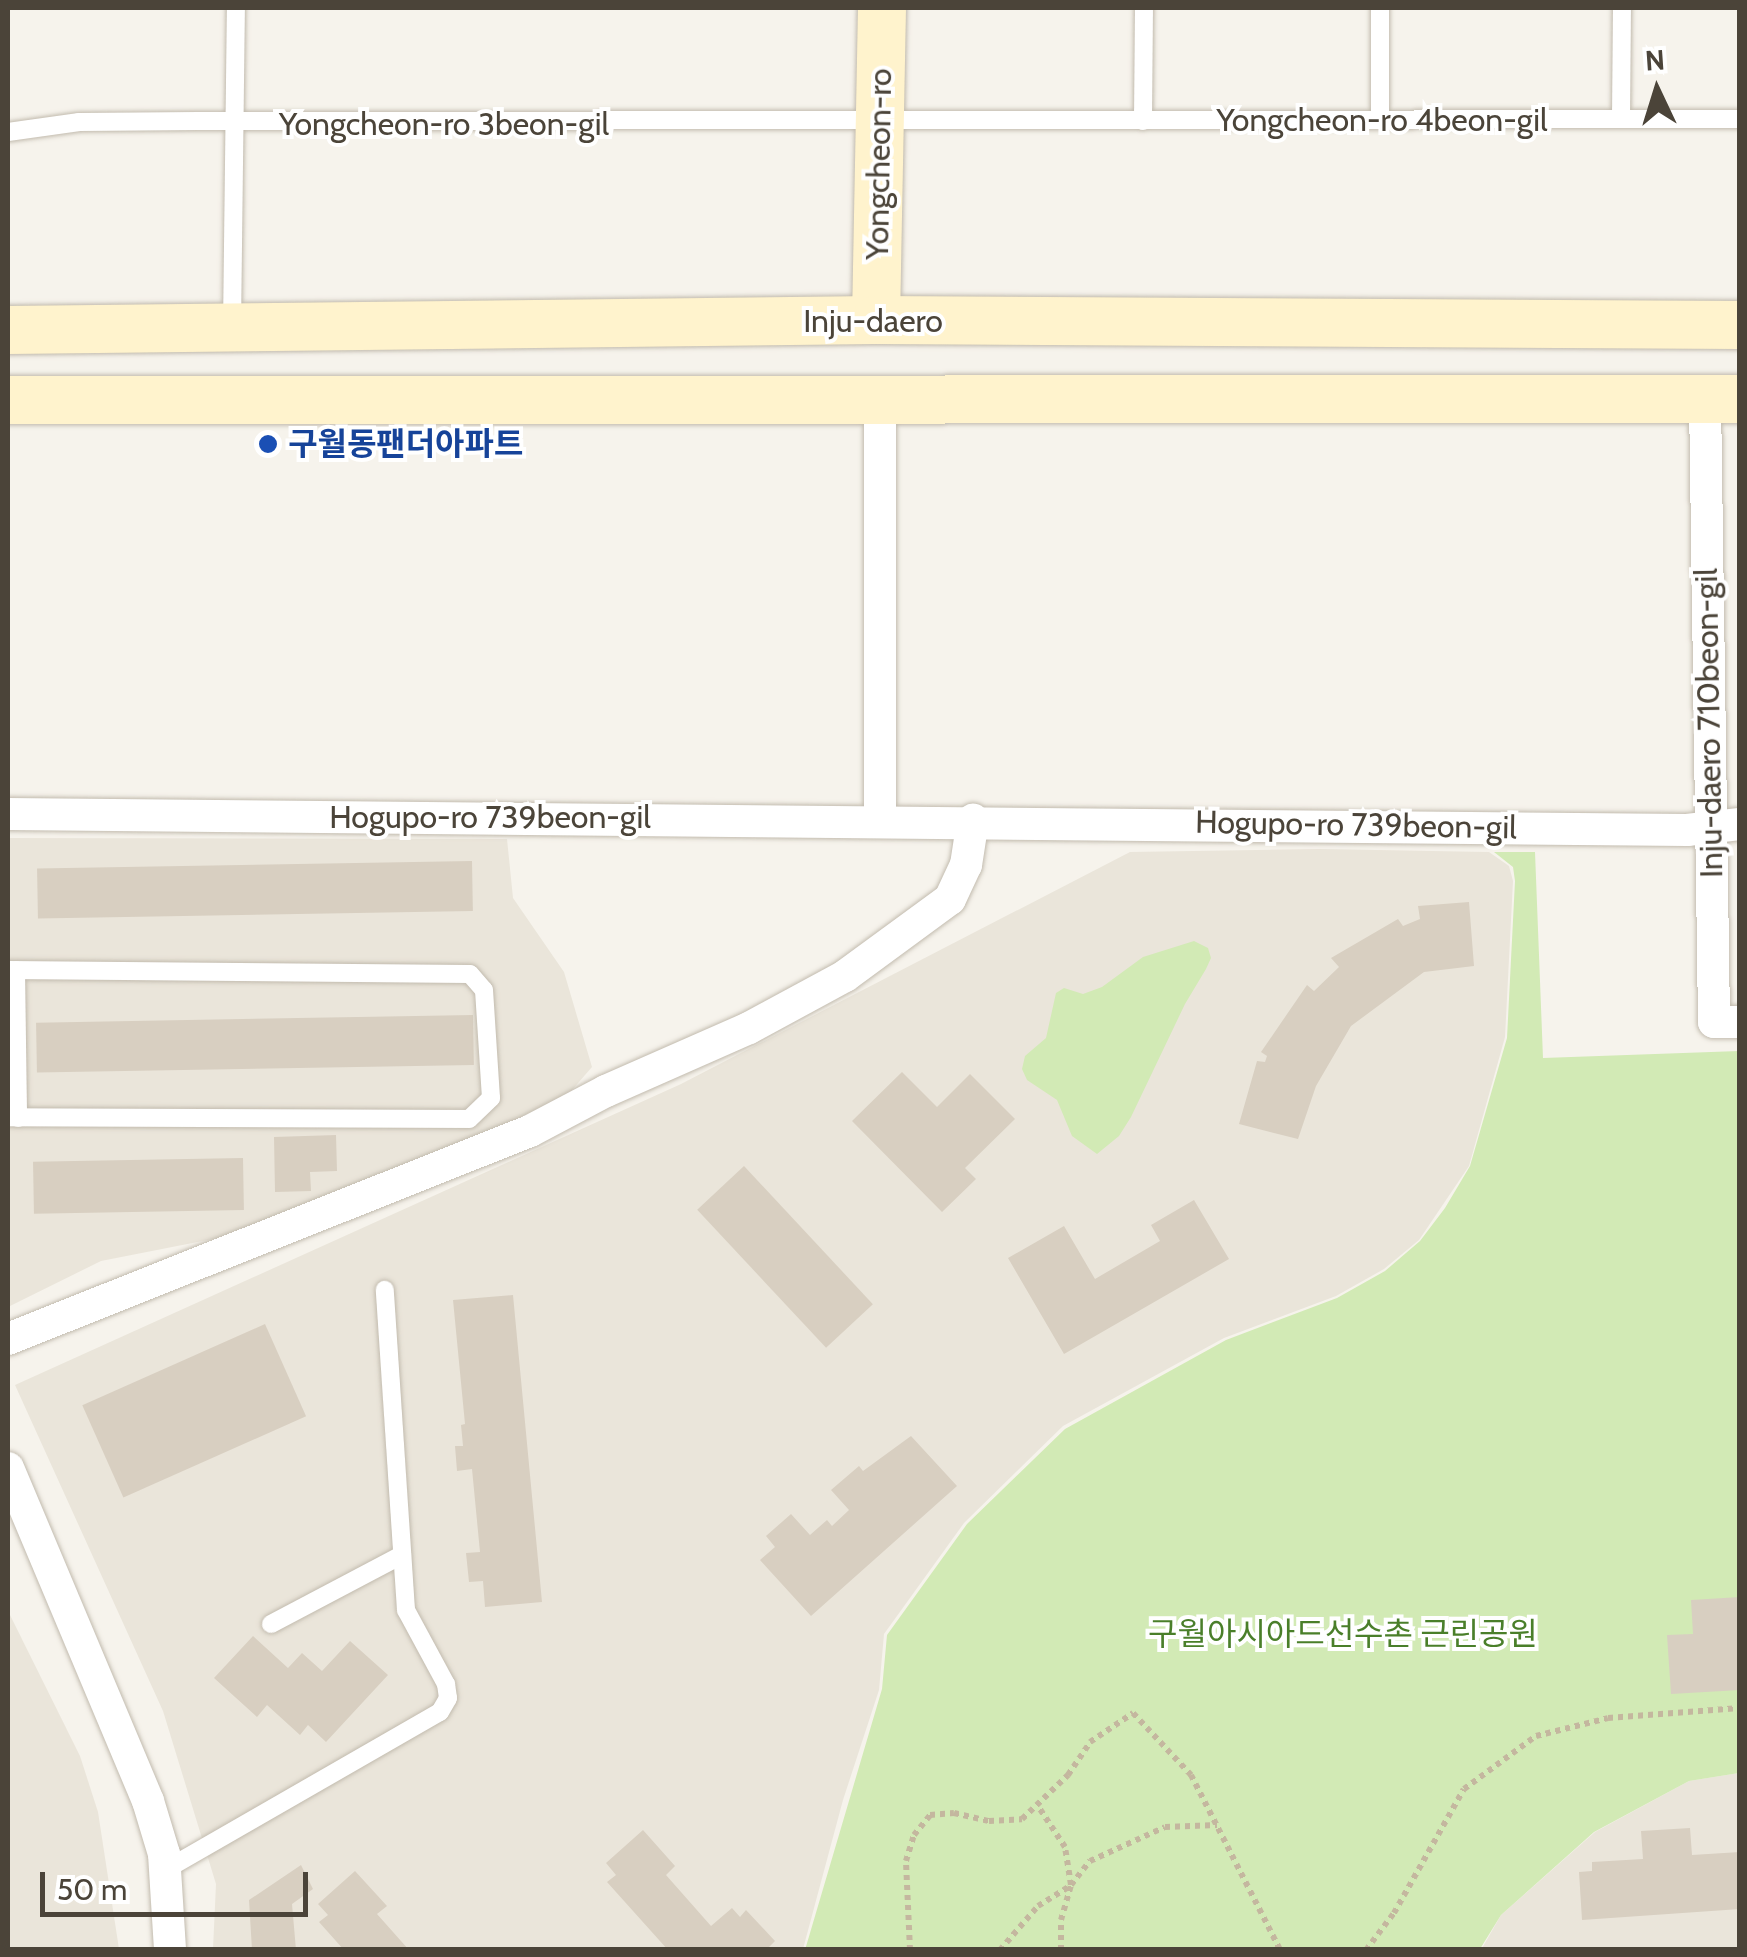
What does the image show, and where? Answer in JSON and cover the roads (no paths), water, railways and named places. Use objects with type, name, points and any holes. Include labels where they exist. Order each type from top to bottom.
[{"type":"main road","name":"Yongcheon-ro","points":[[876,320],[882,8]]},
{"type":"main road","name":"Inju-daero","points":[[8,330],[876,320],[1740,325]]},
{"type":"main road","points":[[8,400],[1722,399]]},
{"type":"street","points":[[880,399],[880,820]]},
{"type":"street","name":"Inju-daero 710beon-gil","points":[[1722,399],[1724,824],[1714,1022],[1740,1022]]},
{"type":"street","name":"Hogupo-ro 739beon-gil","points":[[8,814],[973,820],[1687,830],[1724,824]]},
{"type":"street","points":[[8,1339],[530,1131],[606,1091],[749,1028],[845,976],[950,899],[966,866],[973,820]]},
{"type":"street","points":[[8,1468],[148,1801],[165,1870],[170,1950]]},
{"type":"lane","points":[[232,328],[236,8]]},
{"type":"lane","points":[[1143,121],[1144,8]]},
{"type":"lane","points":[[1380,8],[1380,120]]},
{"type":"lane","points":[[1621,119],[1622,8]]},
{"type":"lane","name":"Yongcheon-ro 4beon-gil","points":[[881,122],[1740,119]]},
{"type":"lane","name":"Yongcheon-ro 3beon-gil","points":[[8,132],[79,122],[881,122]]},
{"type":"lane","points":[[12,970],[470,974],[484,990],[491,1098],[469,1120],[13,1118],[12,970]]},
{"type":"lane","points":[[165,1870],[440,1712],[448,1698],[446,1684],[406,1610],[385,1290]]},
{"type":"lane","points":[[271,1624],[402,1555]]},
{"type":"place","name":"구월동팬더아파트","points":[[268,444]]},
{"type":"park label","name":"구월아시아드선수촌 근린공원","points":[[1343,1634]]}]
